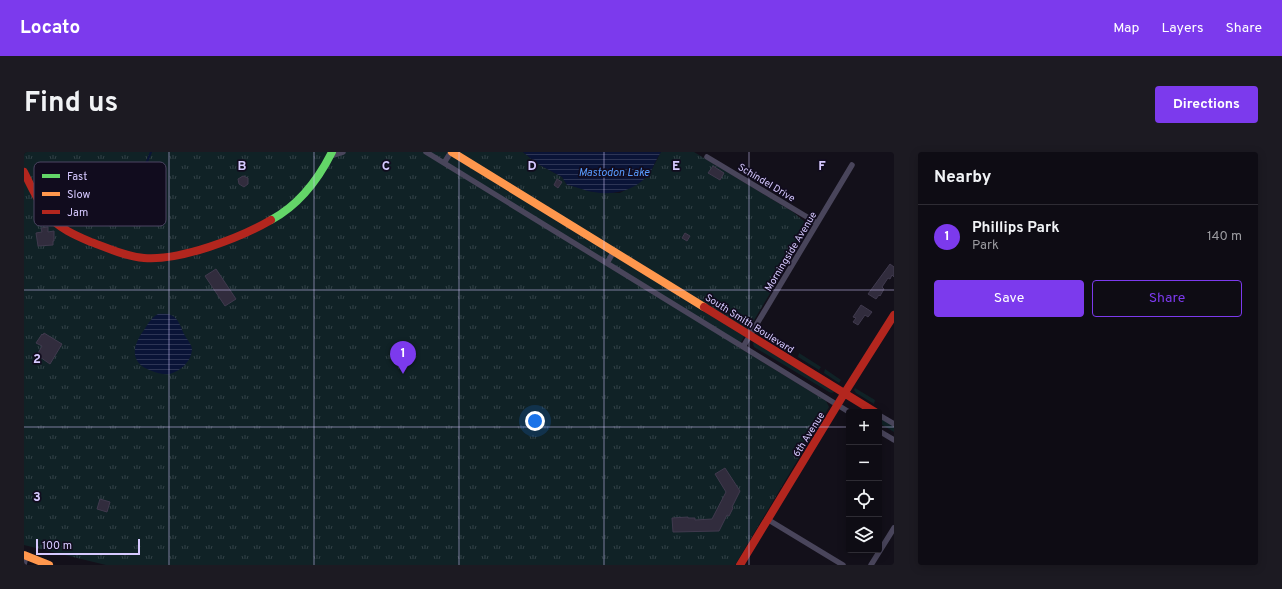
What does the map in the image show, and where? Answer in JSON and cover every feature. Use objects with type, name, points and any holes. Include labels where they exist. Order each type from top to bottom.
[{"type":"street","points":[[62,226],[95,244],[144,258],[168,257],[198,250],[258,228],[281,215],[293,206],[310,189],[331,154],[343,152]]},
{"type":"street","points":[[426,152],[846,410]]},
{"type":"street","points":[[444,163],[451,152]]},
{"type":"street","name":"South Smith Boulevard","points":[[451,152],[870,409]]},
{"type":"street","name":"Schindel Drive","points":[[707,158],[817,223]]},
{"type":"street","name":"Morningside Avenue","points":[[743,347],[852,165]]},
{"type":"street","points":[[24,172],[34,190]]},
{"type":"street","points":[[607,263],[614,251]]},
{"type":"street","name":"6th Avenue","points":[[740,565],[894,315]]},
{"type":"street","points":[[882,416],[894,424]]},
{"type":"street","points":[[882,433],[894,440]]},
{"type":"street","points":[[767,519],[843,565]]},
{"type":"street","points":[[872,565],[894,528]]},
{"type":"street","points":[[24,565],[25,556],[49,565]]},
{"type":"green space","points":[[24,152],[523,152],[536,163],[562,177],[567,185],[593,192],[620,193],[646,177],[651,171],[661,152],[694,152],[793,212],[806,223],[806,233],[738,347],[826,401],[829,407],[735,565],[106,565],[24,545]]},
{"type":"green space","points":[[754,341],[834,390],[834,392],[829,392],[754,347]]},
{"type":"green space","points":[[799,353],[821,367],[819,370],[798,357]]},
{"type":"green space","points":[[825,369],[841,380],[839,383],[824,373]]},
{"type":"green space","points":[[855,388],[875,400],[874,404],[856,393],[854,390]]},
{"type":"green space","points":[[882,419],[894,426],[894,432],[882,425]]},
{"type":"water","name":"Mastodon Lake","points":[[523,152],[661,152],[651,171],[640,183],[626,190],[602,193],[567,185],[562,177],[536,163]]},
{"type":"water","points":[[158,314],[169,314],[176,318],[192,348],[190,358],[187,362],[178,371],[170,374],[158,373],[145,368],[136,359],[135,354],[135,348],[140,336],[153,317]]},
{"type":"building","points":[[713,166],[724,173],[720,180],[708,173]]},
{"type":"building","points":[[243,176],[248,178],[248,184],[244,187],[239,184],[238,179]]},
{"type":"building","points":[[557,179],[562,182],[558,188],[554,185]]},
{"type":"building","points":[[48,227],[48,232],[54,231],[53,245],[38,246],[36,233],[42,232],[41,228]]},
{"type":"building","points":[[685,233],[690,236],[687,241],[682,238]]},
{"type":"building","points":[[890,264],[894,267],[894,277],[892,275],[890,279],[888,278],[882,287],[884,289],[880,296],[879,295],[876,299],[868,294]]},
{"type":"building","points":[[216,269],[236,299],[225,306],[205,276]]},
{"type":"building","points":[[861,305],[872,312],[868,317],[865,315],[858,325],[853,322],[856,318],[853,317]]},
{"type":"building","points":[[44,333],[62,344],[50,364],[37,355],[42,346],[36,343]]},
{"type":"building","points":[[725,468],[740,491],[729,516],[727,515],[719,531],[673,532],[672,518],[688,517],[695,518],[695,520],[712,519],[726,492],[715,474]]},
{"type":"building","points":[[100,499],[110,502],[107,512],[97,509]]},
{"type":"waterway","points":[[147,162],[151,152]]},
{"type":"traffic: fast","points":[[271,220],[290,207],[307,191],[332,152]]},
{"type":"traffic: slow","points":[[452,152],[704,307]]},
{"type":"traffic: slow","points":[[24,555],[49,565]]},
{"type":"traffic: jam","points":[[24,172],[34,192]]},
{"type":"traffic: jam","points":[[60,226],[91,242],[124,254],[144,258],[159,258],[192,252],[227,241],[271,220]]},
{"type":"traffic: jam","points":[[704,307],[870,409]]},
{"type":"traffic: jam","points":[[740,565],[894,315]]},
{"type":"place","name":"Phillips Park","points":[[403,374]]}]
